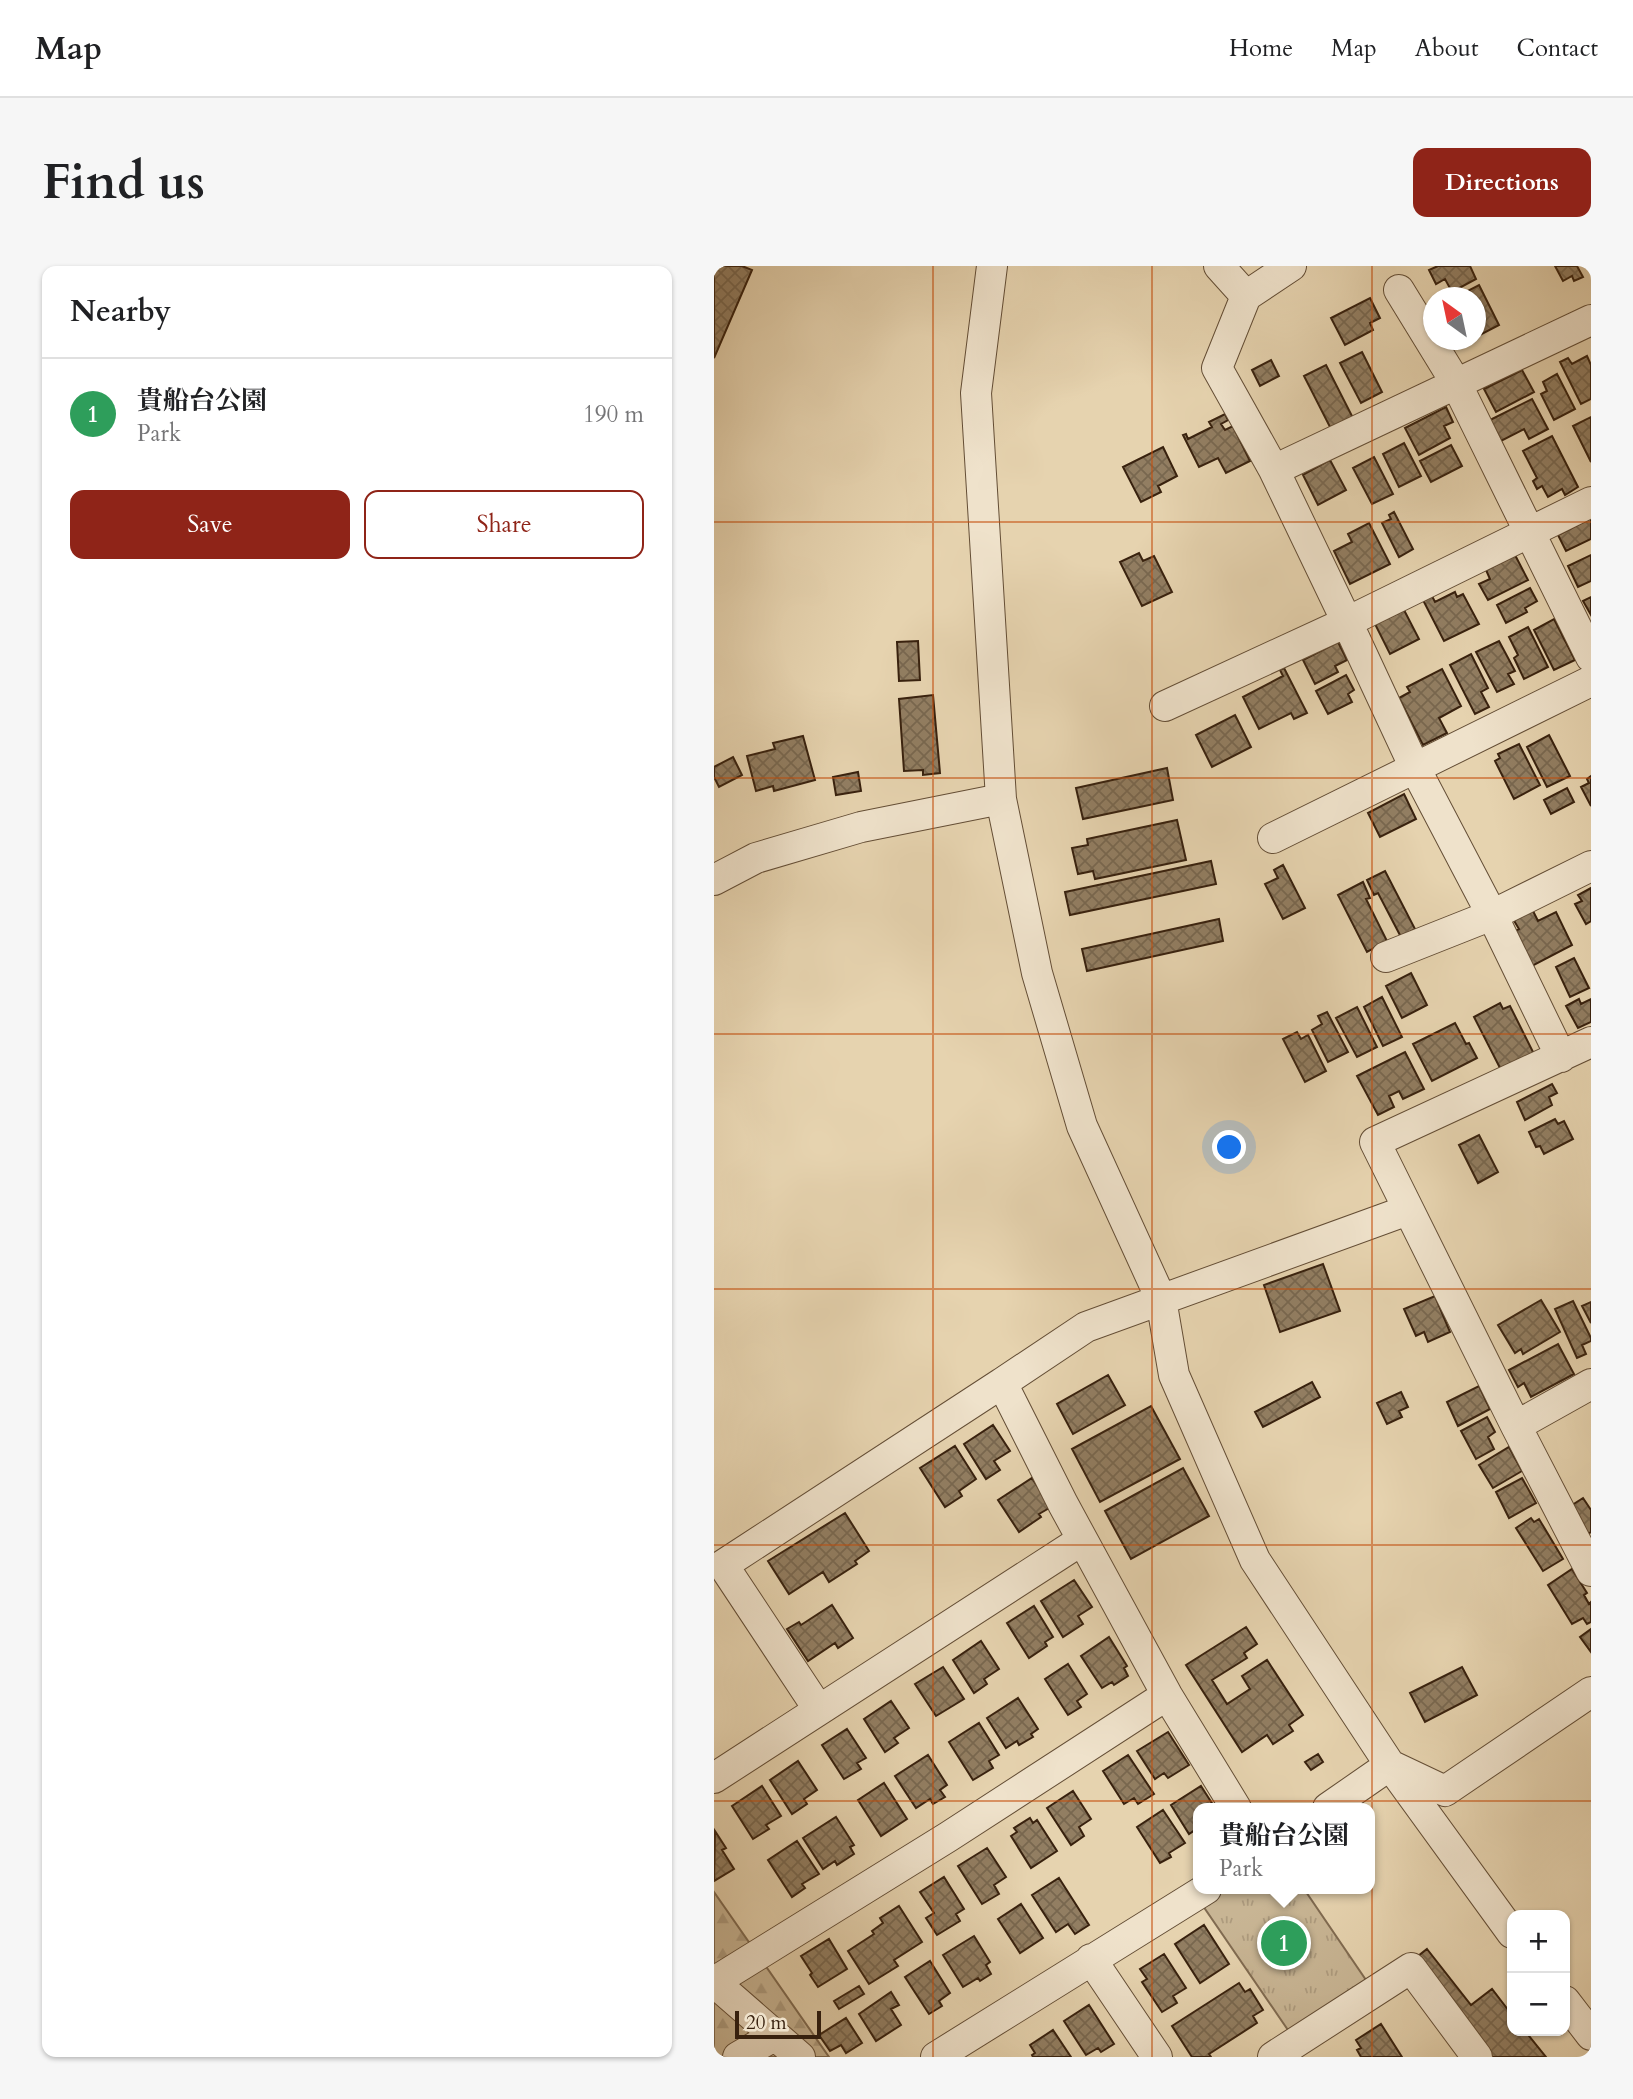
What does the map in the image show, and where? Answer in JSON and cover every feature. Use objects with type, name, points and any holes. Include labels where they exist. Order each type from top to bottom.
[{"type":"street","points":[[992,266],[976,393],[1001,799],[1037,973],[1082,1126],[1161,1299],[1174,1375],[1255,1560],[1390,1765],[1507,1926]]},
{"type":"street","points":[[1219,266],[1246,296]]},
{"type":"street","points":[[1291,266],[1246,296],[1217,368],[1274,470],[1415,768],[1492,915],[1561,1056]]},
{"type":"street","points":[[1399,290],[1457,383],[1591,657]]},
{"type":"street","points":[[1274,470],[1591,320]]},
{"type":"street","points":[[1165,706],[1347,622],[1591,502]]},
{"type":"street","points":[[1273,838],[1591,681]]},
{"type":"street","points":[[714,880],[756,858],[861,827],[1001,799]]},
{"type":"street","points":[[1386,957],[1492,915],[1591,866]]},
{"type":"street","points":[[1589,1562],[1516,1426],[1374,1142],[1591,1042]]},
{"type":"street","points":[[819,1710],[723,1565],[1086,1327],[1408,1210]]},
{"type":"street","points":[[1002,1383],[1082,1540],[1167,1695],[1233,1803]]},
{"type":"street","points":[[1516,1426],[1591,1384]]},
{"type":"street","points":[[714,1778],[1082,1540]]},
{"type":"street","points":[[1390,1765],[1445,1791],[1591,1692]]},
{"type":"street","points":[[800,2057],[714,1982],[948,1838],[1167,1695]]},
{"type":"street","points":[[1335,1803],[1390,1765]]},
{"type":"street","points":[[936,2057],[1198,1894]]},
{"type":"street","points":[[1091,1959],[1157,2057]]},
{"type":"street","points":[[1273,2057],[1411,1968],[1477,2057]]},
{"type":"street","points":[[1570,2008],[1591,2035]]},
{"type":"street","points":[[738,2057],[774,2036]]},
{"type":"green space","points":[[714,1892],[829,2057],[714,2057]]},
{"type":"green space","points":[[1215,1894],[1307,1894],[1368,1983],[1290,2033],[1201,1903]]},
{"type":"building","points":[[714,266],[742,266],[752,270],[714,358]]},
{"type":"building","points":[[1438,266],[1470,266],[1476,279],[1461,287],[1449,287],[1445,279],[1436,284],[1429,270]]},
{"type":"building","points":[[1555,266],[1577,266],[1583,277],[1574,281],[1572,276],[1563,281]]},
{"type":"building","points":[[1370,298],[1380,318],[1370,323],[1373,330],[1345,345],[1331,318]]},
{"type":"building","points":[[1486,299],[1499,325],[1486,332]]},
{"type":"building","points":[[1362,352],[1382,392],[1361,403],[1340,363]]},
{"type":"building","points":[[1587,356],[1591,365],[1591,399],[1581,404],[1560,362],[1568,358],[1572,364]]},
{"type":"building","points":[[1271,360],[1279,376],[1260,386],[1252,370]]},
{"type":"building","points":[[1326,365],[1353,418],[1331,429],[1304,376]]},
{"type":"building","points":[[1522,370],[1534,392],[1496,412],[1484,389]]},
{"type":"building","points":[[1557,374],[1575,409],[1554,420],[1541,394],[1547,391],[1543,382]]},
{"type":"building","points":[[1532,399],[1548,429],[1529,439],[1524,429],[1501,441],[1490,420]]},
{"type":"building","points":[[1446,407],[1453,422],[1444,426],[1450,438],[1419,455],[1405,428]]},
{"type":"building","points":[[1225,414],[1228,420],[1221,424],[1225,430],[1233,426],[1250,461],[1226,473],[1218,458],[1199,467],[1183,435],[1186,434],[1188,439],[1212,427],[1209,422]]},
{"type":"building","points":[[1591,417],[1591,462],[1573,426]]},
{"type":"building","points":[[1552,436],[1578,487],[1565,495],[1562,489],[1548,497],[1542,486],[1537,489],[1533,481],[1537,478],[1523,451]]},
{"type":"building","points":[[1404,443],[1421,476],[1399,487],[1383,454]]},
{"type":"building","points":[[1451,445],[1462,466],[1431,482],[1420,461]]},
{"type":"building","points":[[1163,447],[1177,476],[1158,486],[1161,492],[1141,502],[1123,467]]},
{"type":"building","points":[[1374,457],[1393,494],[1372,504],[1353,468]]},
{"type":"building","points":[[1330,460],[1346,490],[1318,505],[1303,475]]},
{"type":"building","points":[[1394,512],[1413,549],[1399,557],[1382,523],[1391,519],[1389,515]]},
{"type":"building","points":[[1591,518],[1591,539],[1566,551],[1558,535]]},
{"type":"building","points":[[1369,523],[1390,564],[1350,584],[1334,551],[1352,542],[1348,534]]},
{"type":"building","points":[[1139,553],[1143,561],[1154,556],[1172,592],[1142,606],[1120,562]]},
{"type":"building","points":[[1515,555],[1528,580],[1488,600],[1479,584],[1490,579],[1486,570]]},
{"type":"building","points":[[1591,555],[1591,581],[1578,587],[1568,566]]},
{"type":"building","points":[[1530,588],[1537,601],[1525,608],[1527,612],[1506,623],[1497,605]]},
{"type":"building","points":[[1455,592],[1457,597],[1463,594],[1479,624],[1444,641],[1423,600],[1432,596],[1435,602]]},
{"type":"building","points":[[1591,597],[1591,615],[1583,601]]},
{"type":"building","points":[[1404,610],[1419,639],[1390,654],[1375,624]]},
{"type":"building","points":[[1554,619],[1575,660],[1554,670],[1534,630]]},
{"type":"building","points":[[1528,627],[1548,667],[1524,679],[1514,658],[1518,655],[1509,637]]},
{"type":"building","points":[[918,641],[920,680],[899,681],[897,642]]},
{"type":"building","points":[[1499,641],[1515,671],[1508,674],[1514,684],[1497,692],[1476,652]]},
{"type":"building","points":[[1338,642],[1347,660],[1335,666],[1338,672],[1315,684],[1303,660]]},
{"type":"building","points":[[1471,654],[1488,688],[1481,692],[1489,707],[1475,714],[1450,665]]},
{"type":"building","points":[[1284,668],[1307,713],[1294,719],[1291,713],[1259,729],[1243,697],[1283,676],[1280,670]]},
{"type":"building","points":[[1442,669],[1461,706],[1439,718],[1447,733],[1423,745],[1399,698],[1410,692],[1407,687]]},
{"type":"building","points":[[1346,675],[1354,690],[1348,694],[1352,702],[1328,714],[1316,691]]},
{"type":"building","points":[[933,695],[940,773],[923,775],[923,770],[904,771],[899,699]]},
{"type":"building","points":[[1235,715],[1251,747],[1212,767],[1196,735]]},
{"type":"building","points":[[1549,735],[1570,776],[1547,787],[1527,747]]},
{"type":"building","points":[[803,736],[815,780],[774,791],[773,786],[756,791],[747,756],[775,749],[773,743]]},
{"type":"building","points":[[1519,744],[1540,785],[1514,799],[1495,761],[1500,758],[1498,754]]},
{"type":"building","points":[[733,757],[742,775],[719,787],[714,777],[714,767]]},
{"type":"building","points":[[1167,768],[1173,800],[1083,819],[1076,788]]},
{"type":"building","points":[[858,772],[861,791],[836,795],[833,777]]},
{"type":"building","points":[[1591,776],[1591,806],[1581,787],[1589,783],[1587,779]]},
{"type":"building","points":[[1567,788],[1574,802],[1551,814],[1544,800]]},
{"type":"building","points":[[1404,794],[1416,819],[1380,837],[1368,813]]},
{"type":"building","points":[[1177,820],[1186,860],[1095,879],[1093,871],[1078,874],[1072,848],[1088,845],[1087,839]]},
{"type":"building","points":[[1211,861],[1216,884],[1070,915],[1065,892]]},
{"type":"building","points":[[1283,865],[1305,908],[1283,919],[1265,884],[1278,878],[1274,870]]},
{"type":"building","points":[[1385,871],[1415,929],[1401,937],[1378,893],[1374,895],[1367,880]]},
{"type":"building","points":[[1363,882],[1370,898],[1366,899],[1387,941],[1367,952],[1338,895]]},
{"type":"building","points":[[1591,888],[1591,921],[1586,924],[1575,904],[1582,901],[1578,895]]},
{"type":"building","points":[[1532,909],[1538,921],[1556,912],[1572,945],[1532,966],[1515,931],[1519,929],[1513,919]]},
{"type":"building","points":[[1219,919],[1223,941],[1087,971],[1082,949]]},
{"type":"building","points":[[1574,958],[1589,988],[1570,997],[1556,967]]},
{"type":"building","points":[[1411,973],[1427,1005],[1402,1018],[1386,986]]},
{"type":"building","points":[[1382,997],[1402,1037],[1383,1046],[1364,1007]]},
{"type":"building","points":[[1579,999],[1581,1004],[1591,999],[1591,1022],[1578,1028],[1566,1006]]},
{"type":"building","points":[[1500,1003],[1503,1009],[1510,1006],[1534,1054],[1501,1070],[1474,1017]]},
{"type":"building","points":[[1357,1007],[1377,1047],[1357,1057],[1336,1018]]},
{"type":"building","points":[[1327,1012],[1348,1052],[1328,1062],[1312,1030],[1322,1024],[1318,1016]]},
{"type":"building","points":[[1455,1023],[1477,1058],[1432,1081],[1413,1044]]},
{"type":"building","points":[[1297,1032],[1301,1039],[1308,1035],[1326,1071],[1305,1082],[1283,1039]]},
{"type":"building","points":[[1405,1052],[1424,1089],[1403,1099],[1399,1091],[1389,1096],[1394,1107],[1378,1115],[1357,1076]]},
{"type":"building","points":[[1552,1084],[1557,1093],[1549,1097],[1552,1105],[1525,1120],[1517,1102]]},
{"type":"building","points":[[1555,1119],[1558,1124],[1564,1121],[1573,1139],[1544,1154],[1540,1146],[1536,1147],[1529,1132]]},
{"type":"building","points":[[1479,1135],[1498,1172],[1478,1183],[1459,1145]]},
{"type":"building","points":[[1323,1264],[1340,1311],[1280,1332],[1264,1285]]},
{"type":"building","points":[[1435,1296],[1450,1332],[1428,1342],[1424,1332],[1416,1336],[1404,1309]]},
{"type":"building","points":[[1541,1300],[1560,1332],[1523,1354],[1521,1349],[1515,1353],[1498,1325]]},
{"type":"building","points":[[1573,1301],[1591,1338],[1591,1341],[1582,1345],[1586,1354],[1577,1358],[1555,1309]]},
{"type":"building","points":[[1591,1302],[1591,1323],[1582,1306]]},
{"type":"building","points":[[1558,1344],[1574,1374],[1531,1397],[1524,1383],[1518,1387],[1509,1370]]},
{"type":"building","points":[[1108,1375],[1125,1405],[1073,1434],[1057,1404]]},
{"type":"building","points":[[1312,1382],[1320,1397],[1263,1427],[1255,1412]]},
{"type":"building","points":[[1479,1386],[1490,1409],[1458,1426],[1447,1402]]},
{"type":"building","points":[[1401,1392],[1408,1407],[1399,1411],[1402,1417],[1387,1424],[1377,1403]]},
{"type":"building","points":[[1151,1406],[1180,1459],[1100,1502],[1072,1449]]},
{"type":"building","points":[[1487,1417],[1495,1432],[1488,1437],[1494,1449],[1476,1459],[1461,1431]]},
{"type":"building","points":[[993,1425],[1010,1451],[994,1461],[1000,1470],[986,1479],[964,1444]]},
{"type":"building","points":[[955,1446],[976,1479],[959,1491],[962,1496],[945,1507],[920,1468]]},
{"type":"building","points":[[1509,1447],[1522,1471],[1493,1488],[1479,1465]]},
{"type":"building","points":[[1183,1468],[1209,1516],[1131,1559],[1105,1511]]},
{"type":"building","points":[[1032,1478],[1051,1507],[1019,1532],[998,1500]]},
{"type":"building","points":[[1522,1478],[1536,1503],[1509,1518],[1496,1492]]},
{"type":"building","points":[[1583,1498],[1591,1510],[1591,1532],[1586,1535],[1569,1507]]},
{"type":"building","points":[[845,1513],[869,1551],[855,1561],[857,1564],[829,1582],[823,1572],[789,1594],[768,1561]]},
{"type":"building","points":[[1531,1518],[1534,1522],[1539,1519],[1563,1559],[1543,1571],[1516,1528]]},
{"type":"building","points":[[1572,1569],[1587,1593],[1584,1595],[1589,1604],[1591,1602],[1591,1622],[1587,1624],[1583,1618],[1572,1624],[1548,1585]]},
{"type":"building","points":[[1074,1580],[1092,1607],[1078,1616],[1083,1624],[1063,1637],[1041,1601]]},
{"type":"building","points":[[832,1605],[853,1638],[838,1648],[835,1643],[808,1661],[787,1629],[799,1622],[801,1625]]},
{"type":"building","points":[[1034,1606],[1053,1637],[1045,1642],[1047,1646],[1029,1658],[1007,1623]]},
{"type":"building","points":[[1246,1627],[1257,1644],[1244,1653],[1247,1658],[1212,1680],[1227,1704],[1250,1689],[1242,1676],[1267,1660],[1303,1715],[1289,1725],[1293,1731],[1273,1744],[1267,1735],[1242,1752],[1186,1665]]},
{"type":"building","points":[[1591,1629],[1591,1652],[1580,1637]]},
{"type":"building","points":[[1109,1637],[1127,1666],[1124,1668],[1128,1676],[1114,1685],[1112,1682],[1102,1688],[1081,1656]]},
{"type":"building","points":[[981,1641],[999,1669],[984,1679],[987,1684],[974,1693],[953,1660]]},
{"type":"building","points":[[1068,1664],[1087,1694],[1077,1701],[1081,1707],[1068,1715],[1045,1679]]},
{"type":"building","points":[[943,1667],[964,1699],[936,1716],[915,1684]]},
{"type":"building","points":[[1462,1667],[1477,1695],[1425,1722],[1410,1693]]},
{"type":"building","points":[[1018,1698],[1038,1729],[1031,1734],[1033,1737],[1019,1745],[1017,1741],[1006,1748],[987,1718]]},
{"type":"building","points":[[891,1701],[909,1728],[894,1738],[898,1743],[885,1752],[864,1719]]},
{"type":"building","points":[[979,1723],[999,1755],[989,1761],[993,1768],[973,1780],[949,1742]]},
{"type":"building","points":[[847,1729],[866,1758],[857,1763],[861,1769],[844,1779],[822,1745]]},
{"type":"building","points":[[1168,1732],[1189,1765],[1168,1778],[1164,1773],[1155,1779],[1137,1751]]},
{"type":"building","points":[[1318,1754],[1323,1762],[1311,1770],[1305,1762]]},
{"type":"building","points":[[928,1755],[947,1785],[940,1790],[945,1797],[933,1804],[930,1799],[916,1808],[895,1776]]},
{"type":"building","points":[[1128,1755],[1154,1794],[1138,1804],[1134,1798],[1124,1804],[1103,1771]]},
{"type":"building","points":[[798,1761],[817,1790],[804,1799],[807,1804],[792,1814],[770,1780]]},
{"type":"building","points":[[884,1783],[907,1819],[881,1836],[858,1800]]},
{"type":"building","points":[[762,1786],[781,1816],[766,1825],[769,1829],[753,1839],[732,1806]]},
{"type":"building","points":[[1201,1786],[1212,1803],[1193,1803],[1193,1831],[1189,1834],[1171,1805]]},
{"type":"building","points":[[1073,1791],[1091,1819],[1079,1827],[1084,1836],[1071,1845],[1047,1808]]},
{"type":"building","points":[[1163,1810],[1185,1843],[1169,1853],[1171,1857],[1160,1863],[1137,1827]]},
{"type":"building","points":[[836,1817],[854,1845],[850,1847],[854,1854],[837,1865],[835,1861],[823,1869],[803,1838]]},
{"type":"building","points":[[1030,1818],[1033,1823],[1037,1820],[1057,1851],[1031,1868],[1011,1836],[1017,1832],[1014,1828]]},
{"type":"building","points":[[715,1831],[726,1848],[722,1850],[734,1869],[714,1881]]},
{"type":"building","points":[[797,1841],[819,1874],[802,1884],[805,1888],[792,1897],[768,1860]]},
{"type":"building","points":[[987,1848],[1006,1877],[994,1885],[999,1894],[982,1904],[958,1866]]},
{"type":"building","points":[[944,1877],[964,1909],[956,1914],[960,1921],[937,1935],[926,1918],[934,1913],[920,1892]]},
{"type":"building","points":[[1059,1878],[1089,1925],[1075,1934],[1068,1924],[1056,1932],[1032,1895]]},
{"type":"building","points":[[1021,1904],[1043,1938],[1020,1953],[998,1919]]},
{"type":"building","points":[[899,1906],[922,1942],[894,1960],[898,1966],[869,1984],[848,1951],[874,1934],[872,1931],[883,1923],[880,1918]]},
{"type":"building","points":[[1204,1925],[1229,1964],[1200,1983],[1175,1944]]},
{"type":"building","points":[[974,1936],[990,1962],[986,1965],[991,1974],[963,1987],[943,1955]]},
{"type":"building","points":[[829,1939],[847,1969],[818,1987],[801,1956]]},
{"type":"building","points":[[1427,1949],[1471,2005],[1492,1989],[1507,2008],[1507,2036],[1529,2036],[1546,2057],[1482,2057],[1408,1964]]},
{"type":"building","points":[[1164,1954],[1186,1988],[1173,1996],[1177,2003],[1162,2012],[1142,1982],[1147,1979],[1140,1969]]},
{"type":"building","points":[[930,1961],[950,1993],[939,2001],[942,2006],[929,2014],[905,1977]]},
{"type":"building","points":[[1239,1983],[1245,1992],[1250,1989],[1263,2010],[1253,2016],[1257,2023],[1209,2054],[1211,2057],[1192,2057],[1172,2026]]},
{"type":"building","points":[[859,1986],[864,1994],[839,2009],[834,2001]]},
{"type":"building","points":[[891,1992],[899,2005],[891,2009],[901,2025],[876,2041],[859,2014]]},
{"type":"building","points":[[1089,2005],[1114,2044],[1101,2052],[1098,2048],[1086,2055],[1064,2021]]},
{"type":"building","points":[[846,2018],[862,2043],[846,2053],[841,2045],[830,2051],[819,2035]]},
{"type":"building","points":[[1381,2024],[1402,2057],[1361,2057],[1357,2050],[1361,2048],[1356,2040]]},
{"type":"building","points":[[1053,2030],[1071,2057],[1033,2057],[1035,2053],[1030,2045]]},
{"type":"place","name":"貴船台公園","points":[[1284,1943]]}]
